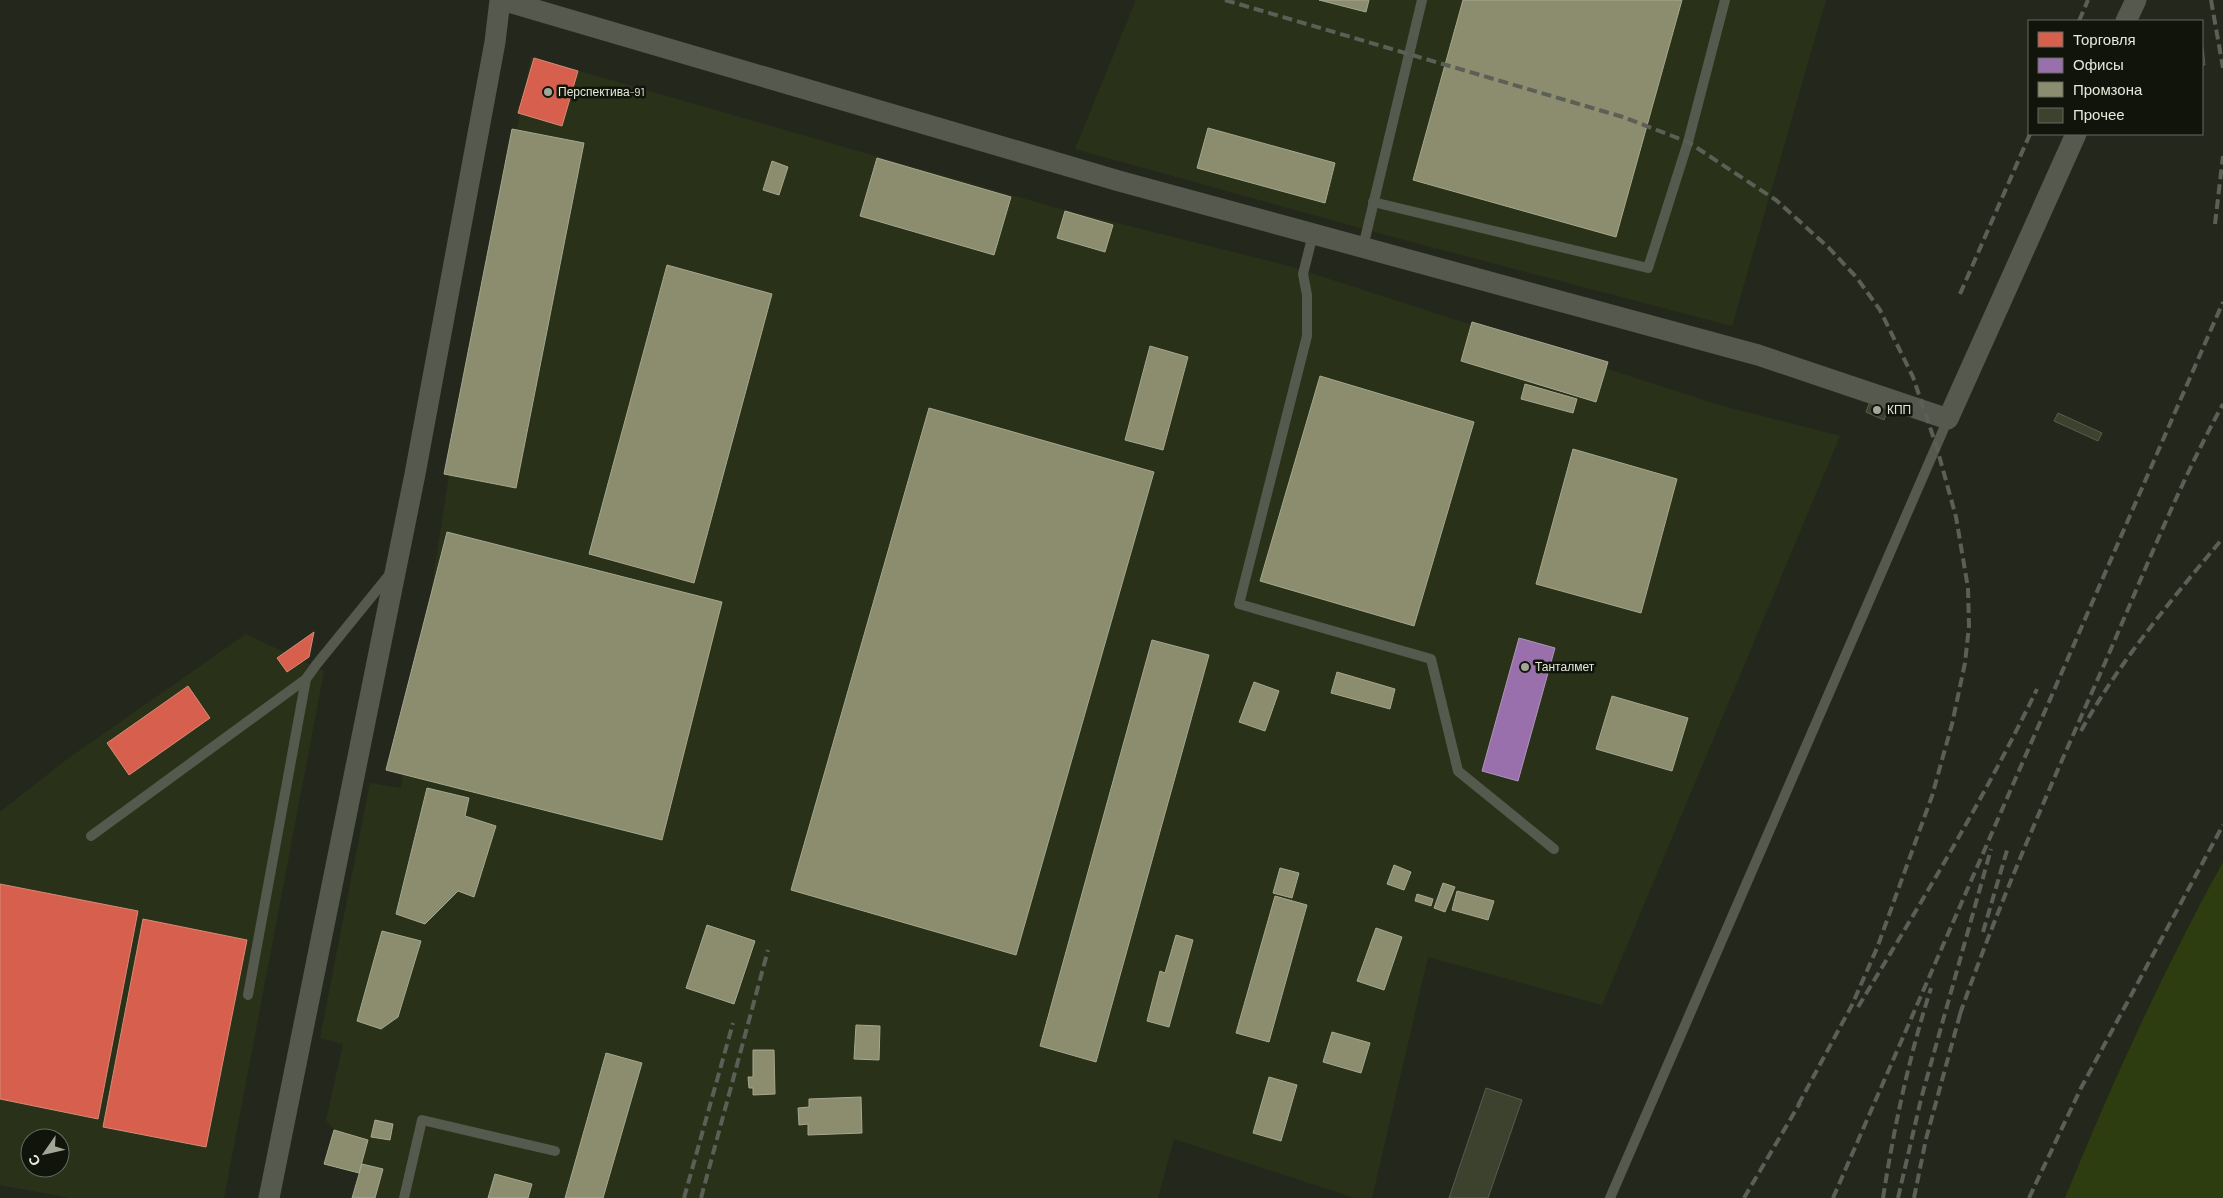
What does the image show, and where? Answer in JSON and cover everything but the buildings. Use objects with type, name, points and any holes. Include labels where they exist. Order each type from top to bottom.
[{"type":"street","points":[[269,1198],[397,565],[495,42],[501,0],[1119,181],[1758,354],[1948,419],[2076,135]]},
{"type":"street","points":[[2126,20],[2136,0]]},
{"type":"lane","points":[[1363,247],[1422,0]]},
{"type":"lane","points":[[1373,202],[1648,268],[1688,142],[1725,0]]},
{"type":"lane","points":[[1313,234],[1303,274],[1307,295],[1307,336],[1239,604],[1431,659],[1458,771],[1554,849]]},
{"type":"lane","points":[[1610,1198],[1948,419]]},
{"type":"lane","points":[[91,836],[306,679],[397,565]]},
{"type":"lane","points":[[248,995],[306,679]]},
{"type":"lane","points":[[404,1198],[422,1120],[555,1151]]},
{"type":"shaded area","points":[[1136,0],[1826,0],[1732,326],[1393,237],[1075,149]]},
{"type":"shaded area","points":[[531,57],[1053,207],[1289,266],[1719,405],[1840,436],[1602,1005],[1428,957],[1372,1198],[1355,1198],[1174,1139],[1158,1198],[352,1198],[359,1173],[324,1164],[334,1130],[326,1120],[343,1044],[320,1038],[370,783],[401,788],[448,482]]},
{"type":"shaded area","points":[[246,634],[324,671],[224,1198],[70,1198],[0,1185],[0,812],[66,760]]},
{"type":"shaded area","points":[[2223,862],[2223,1198],[2065,1198],[2139,1028]]},
{"type":"railway","points":[[1225,0],[1623,117],[1688,142],[1776,200],[1829,248],[1857,278],[1880,310],[1913,377],[1937,448],[1956,517],[1968,588],[1969,626],[1965,663],[1952,724],[1932,796],[1877,948],[1852,1005],[1796,1109]]},
{"type":"railway","points":[[2079,20],[2088,0]]},
{"type":"railway","points":[[2211,0],[2223,68]]},
{"type":"railway","points":[[1960,294],[2030,135]]},
{"type":"railway","points":[[2215,224],[2223,156]]},
{"type":"railway","points":[[1833,1198],[2223,302]]},
{"type":"railway","points":[[1960,1014],[1993,925],[2047,795],[2175,501],[2223,404]]},
{"type":"railway","points":[[2081,731],[2129,656],[2223,538]]},
{"type":"railway","points":[[1858,1007],[1974,811],[2037,689]]},
{"type":"railway","points":[[2029,1198],[2081,1088],[2223,825]]},
{"type":"railway","points":[[1983,932],[2008,847]]},
{"type":"railway","points":[[1898,1198],[1921,1099],[1991,849]]},
{"type":"railway","points":[[701,1198],[768,950]]},
{"type":"railway","points":[[1883,1198],[1903,1092],[1931,988]]},
{"type":"railway","points":[[1914,1198],[1926,1139],[1962,1007]]},
{"type":"railway","points":[[684,1198],[733,1023]]},
{"type":"railway","points":[[1744,1198],[1800,1103]]},
{"type":"place","name":"Перспектива-91","points":[[548,92]]},
{"type":"place","name":"КПП","points":[[1877,410]]},
{"type":"place","name":"Танталмет","points":[[1525,667]]}]
